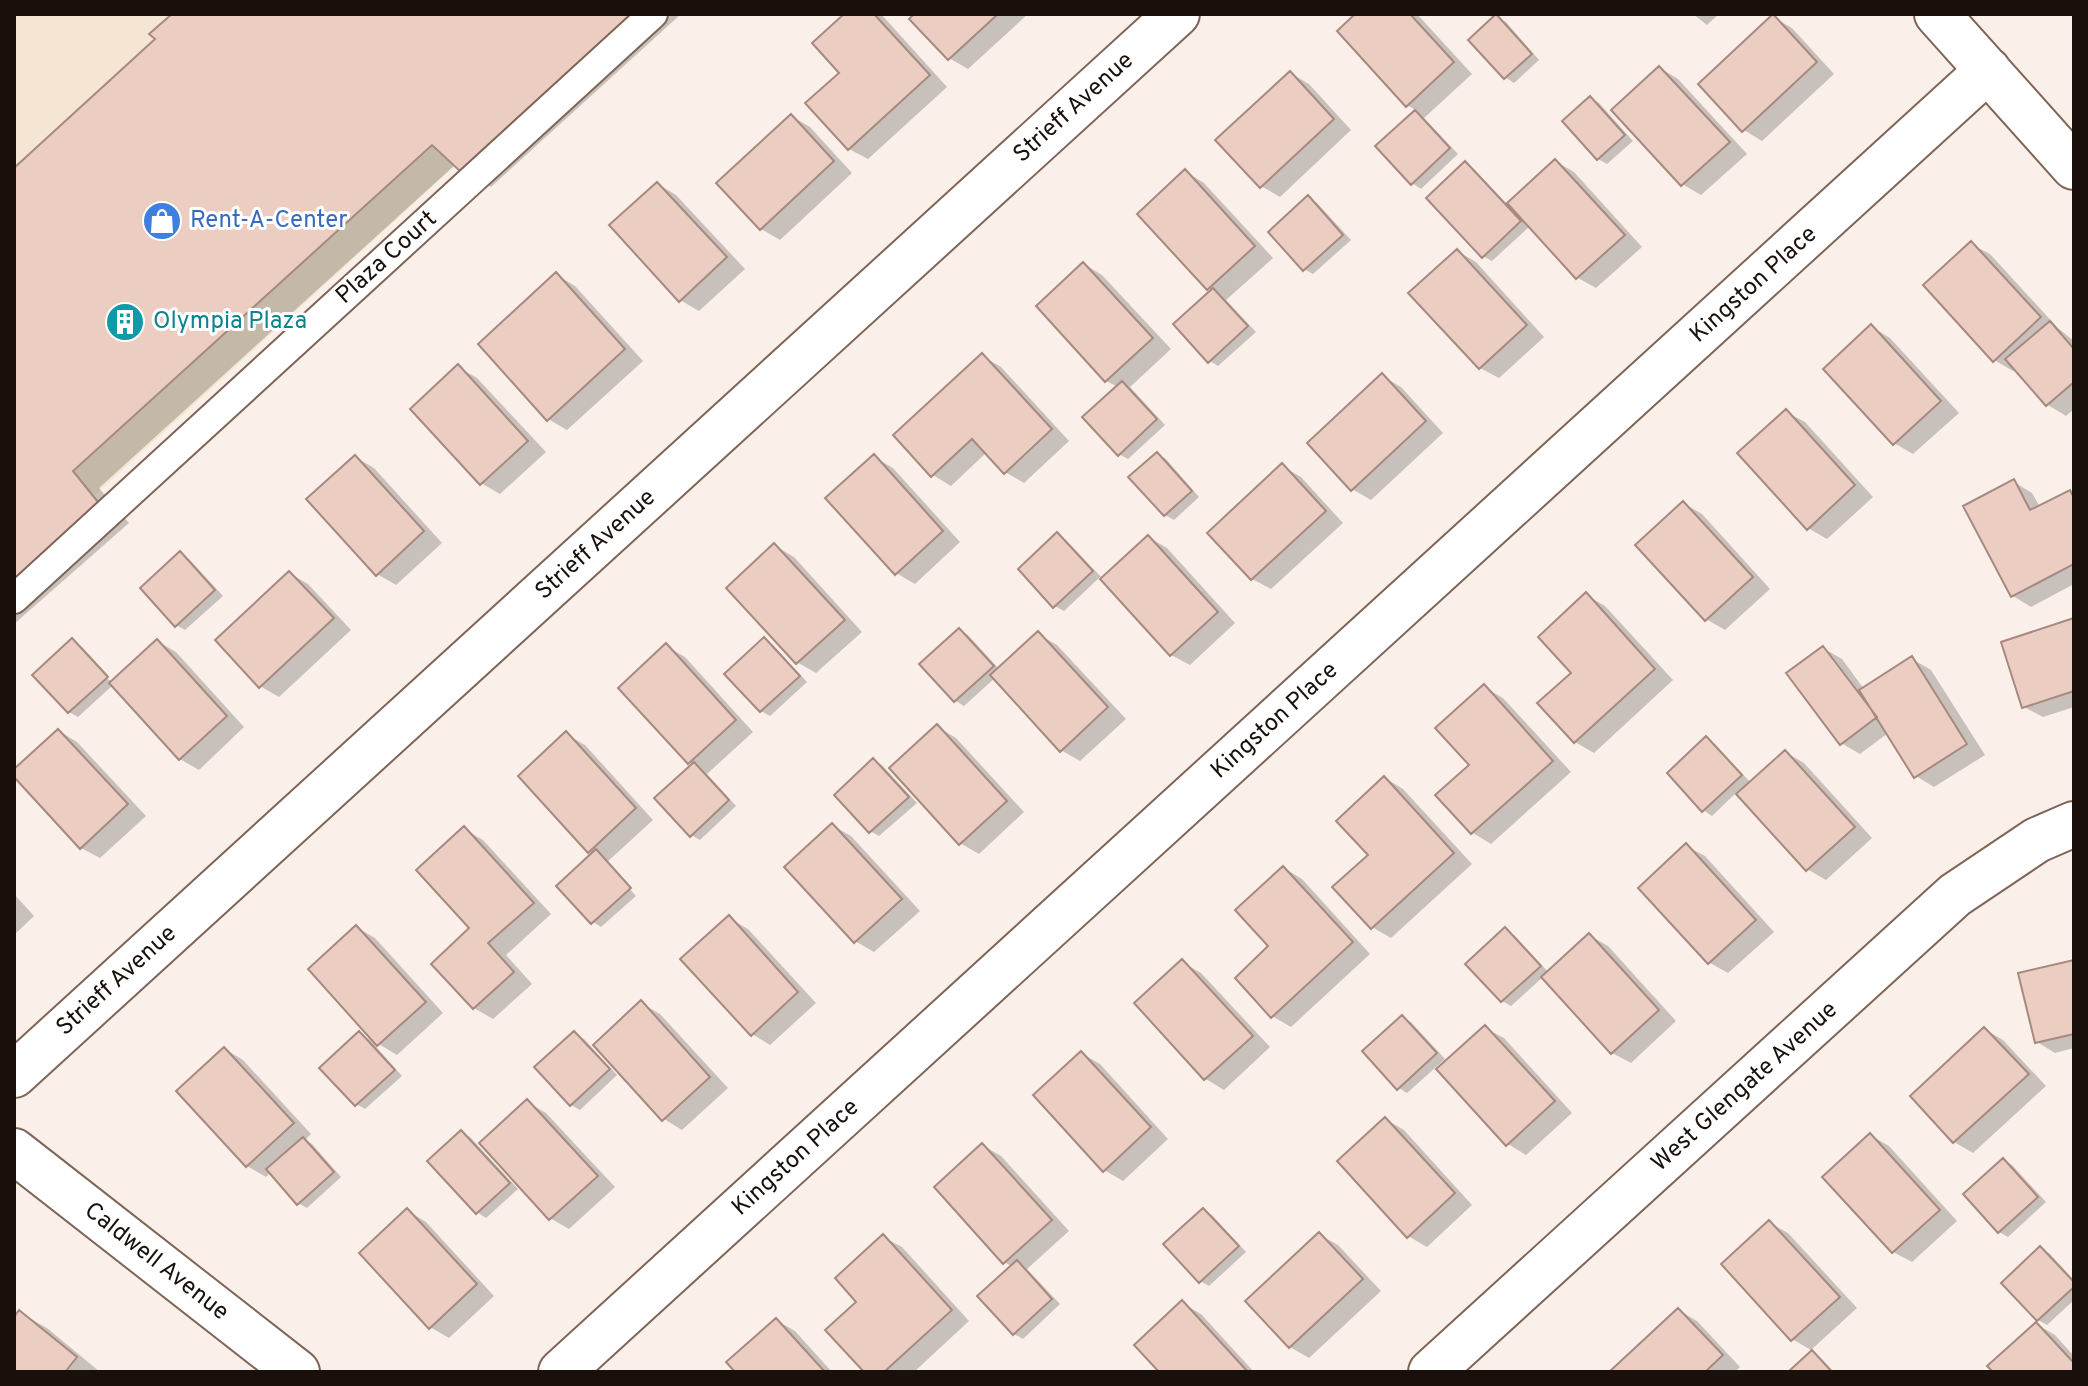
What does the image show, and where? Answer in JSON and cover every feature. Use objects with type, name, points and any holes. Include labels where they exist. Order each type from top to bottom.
[{"type":"street","name":"Strieff Avenue","points":[[14,1075],[1177,14]]},
{"type":"street","points":[[1937,14],[2074,167]]},
{"type":"street","name":"Kingston Place","points":[[561,1372],[1988,70]]},
{"type":"street","name":"West Glengate Avenue","points":[[1431,1372],[1955,895],[2037,840],[2074,824]]},
{"type":"street","name":"Caldwell Avenue","points":[[14,1151],[297,1372]]},
{"type":"lane","name":"Plaza Court","points":[[14,599],[653,14]]},
{"type":"shaded area","name":"Olympia Plaza","points":[[14,14],[621,14],[14,569]]},
{"type":"building","name":"Olympia Plaza","points":[[172,14],[637,14],[462,173],[432,145],[73,471],[102,507],[14,585],[14,168],[155,39],[149,34]]},
{"type":"building","points":[[844,14],[874,14],[930,75],[848,150],[805,103],[839,73],[812,43]]},
{"type":"building","points":[[914,14],[998,14],[948,60],[909,19]]},
{"type":"building","points":[[1355,14],[1410,14],[1454,62],[1406,107],[1337,31]]},
{"type":"building","points":[[1496,14],[1532,54],[1504,79],[1468,40]]},
{"type":"building","points":[[1773,14],[1817,62],[1742,132],[1698,84]]},
{"type":"building","points":[[1659,66],[1730,142],[1681,186],[1611,110]]},
{"type":"building","points":[[1290,71],[1334,119],[1260,188],[1215,140]]},
{"type":"building","points":[[1590,96],[1625,135],[1597,160],[1562,121]]},
{"type":"building","points":[[1415,110],[1450,148],[1411,185],[1375,146]]},
{"type":"building","points":[[791,114],[834,161],[760,230],[716,183]]},
{"type":"building","points":[[1555,159],[1625,235],[1576,279],[1507,203]]},
{"type":"building","points":[[1465,161],[1521,221],[1482,258],[1426,198]]},
{"type":"building","points":[[1185,169],[1255,246],[1207,290],[1137,214]]},
{"type":"building","points":[[657,182],[727,257],[679,302],[609,225]]},
{"type":"building","points":[[1308,195],[1343,235],[1303,271],[1268,232]]},
{"type":"building","points":[[1971,241],[2041,317],[1993,362],[1923,285]]},
{"type":"building","points":[[1457,249],[1527,325],[1479,369],[1408,293]]},
{"type":"building","points":[[1083,262],[1153,338],[1105,382],[1036,306]]},
{"type":"building","points":[[556,272],[625,349],[547,421],[478,344]]},
{"type":"building","points":[[1213,288],[1248,326],[1208,363],[1173,324]]},
{"type":"building","points":[[2050,321],[2074,349],[2074,382],[2046,406],[2005,359]]},
{"type":"building","points":[[1871,324],[1941,401],[1893,445],[1823,369]]},
{"type":"building","points":[[982,353],[1052,429],[1004,474],[972,439],[931,477],[893,435]]},
{"type":"building","points":[[458,364],[528,441],[480,485],[410,409]]},
{"type":"building","points":[[1382,373],[1426,421],[1351,491],[1307,443]]},
{"type":"building","points":[[1122,381],[1157,419],[1118,456],[1082,417]]},
{"type":"building","points":[[1786,409],[1855,485],[1807,530],[1737,453]]},
{"type":"building","points":[[1157,452],[1192,491],[1164,516],[1128,477]]},
{"type":"building","points":[[874,454],[943,531],[895,575],[825,498]]},
{"type":"building","points":[[355,455],[424,531],[376,576],[306,499]]},
{"type":"building","points":[[1282,463],[1326,511],[1251,580],[1207,533]]},
{"type":"building","points":[[2014,479],[2030,510],[2070,490],[2074,498],[2074,564],[2011,597],[1963,506]]},
{"type":"building","points":[[1683,501],[1753,577],[1705,621],[1635,545]]},
{"type":"building","points":[[1057,532],[1093,571],[1053,608],[1018,569]]},
{"type":"building","points":[[1148,535],[1218,612],[1170,656],[1100,579]]},
{"type":"building","points":[[774,543],[845,620],[796,664],[726,588]]},
{"type":"building","points":[[180,551],[215,590],[175,627],[140,588]]},
{"type":"building","points":[[289,571],[334,618],[259,688],[215,640]]},
{"type":"building","points":[[1586,592],[1655,669],[1574,743],[1537,703],[1571,673],[1538,637]]},
{"type":"building","points":[[2074,618],[2074,691],[2022,708],[2001,642]]},
{"type":"building","points":[[959,628],[994,666],[954,702],[919,664]]},
{"type":"building","points":[[1038,631],[1108,707],[1060,752],[990,675]]},
{"type":"building","points":[[764,637],[800,676],[760,712],[724,674]]},
{"type":"building","points":[[72,638],[108,677],[68,713],[32,675]]},
{"type":"building","points":[[157,639],[227,716],[179,760],[109,683]]},
{"type":"building","points":[[666,643],[736,720],[688,764],[618,688]]},
{"type":"building","points":[[1823,646],[1877,717],[1840,745],[1786,673]]},
{"type":"building","points":[[1912,656],[1967,744],[1914,778],[1859,690]]},
{"type":"building","points":[[1484,684],[1553,761],[1471,834],[1435,795],[1469,765],[1435,728]]},
{"type":"building","points":[[937,724],[1007,801],[959,845],[889,768]]},
{"type":"building","points":[[58,729],[128,804],[80,849],[14,777],[14,769]]},
{"type":"building","points":[[566,731],[636,808],[588,853],[518,776]]},
{"type":"building","points":[[1706,736],[1742,775],[1702,812],[1667,773]]},
{"type":"building","points":[[1785,750],[1855,827],[1806,871],[1736,794]]},
{"type":"building","points":[[873,758],[909,797],[869,833],[834,795]]},
{"type":"building","points":[[694,762],[729,800],[690,837],[654,798]]},
{"type":"building","points":[[1384,776],[1454,853],[1371,929],[1332,887],[1368,855],[1336,821]]},
{"type":"building","points":[[832,823],[902,899],[854,943],[784,867]]},
{"type":"building","points":[[464,826],[534,903],[488,943],[514,972],[473,1009],[431,964],[469,928],[416,870]]},
{"type":"building","points":[[1686,843],[1756,920],[1708,964],[1638,888]]},
{"type":"building","points":[[596,849],[631,888],[591,924],[556,886]]},
{"type":"building","points":[[1283,866],[1353,942],[1271,1018],[1235,978],[1268,946],[1235,910]]},
{"type":"building","points":[[729,915],[798,992],[751,1036],[680,959]]},
{"type":"building","points":[[356,925],[426,1002],[377,1046],[308,969]]},
{"type":"building","points":[[1505,927],[1541,966],[1501,1002],[1465,964]]},
{"type":"building","points":[[1589,933],[1659,1010],[1611,1054],[1541,977]]},
{"type":"building","points":[[1182,959],[1253,1036],[1204,1080],[1134,1003]]},
{"type":"building","points":[[2074,960],[2074,1034],[2035,1043],[2018,973]]},
{"type":"building","points":[[641,1000],[710,1077],[662,1121],[593,1045]]},
{"type":"building","points":[[1402,1015],[1437,1053],[1397,1090],[1362,1051]]},
{"type":"building","points":[[1485,1025],[1555,1101],[1506,1146],[1436,1069]]},
{"type":"building","points":[[1984,1027],[2029,1074],[1953,1143],[1910,1096]]},
{"type":"building","points":[[359,1031],[395,1070],[355,1106],[319,1068]]},
{"type":"building","points":[[574,1031],[610,1069],[570,1106],[534,1067]]},
{"type":"building","points":[[224,1047],[294,1123],[246,1167],[176,1091]]},
{"type":"building","points":[[1081,1051],[1151,1127],[1103,1172],[1033,1095]]},
{"type":"building","points":[[527,1099],[598,1176],[549,1220],[479,1143]]},
{"type":"building","points":[[1385,1117],[1455,1193],[1407,1238],[1337,1161]]},
{"type":"building","points":[[461,1130],[510,1183],[476,1214],[427,1161]]},
{"type":"building","points":[[1870,1133],[1940,1210],[1892,1253],[1822,1177]]},
{"type":"building","points":[[303,1137],[334,1172],[297,1205],[266,1169]]},
{"type":"building","points":[[982,1143],[1052,1220],[1003,1264],[934,1187]]},
{"type":"building","points":[[2003,1158],[2038,1197],[1998,1233],[1963,1194]]},
{"type":"building","points":[[407,1208],[477,1284],[429,1329],[359,1253]]},
{"type":"building","points":[[1203,1208],[1239,1246],[1199,1283],[1163,1244]]},
{"type":"building","points":[[1769,1220],[1840,1297],[1791,1341],[1721,1264]]},
{"type":"building","points":[[1319,1232],[1363,1279],[1289,1348],[1245,1301]]},
{"type":"building","points":[[883,1234],[952,1310],[884,1372],[864,1372],[825,1330],[856,1302],[835,1278]]},
{"type":"building","points":[[2040,1246],[2074,1282],[2074,1287],[2037,1321],[2001,1283]]},
{"type":"building","points":[[1017,1260],[1052,1299],[1013,1335],[977,1296]]},
{"type":"building","points":[[1182,1300],[1248,1372],[1159,1372],[1134,1345]]},
{"type":"building","points":[[1678,1308],[1723,1355],[1705,1372],[1609,1372]]},
{"type":"building","points":[[19,1310],[77,1357],[65,1372],[14,1372],[14,1317]]},
{"type":"building","points":[[776,1318],[825,1372],[735,1372],[726,1362]]},
{"type":"building","points":[[2036,1322],[2074,1363],[2074,1372],[1993,1372],[1987,1366]]},
{"type":"building","points":[[1812,1350],[1832,1372],[1788,1372]]},
{"type":"place","name":"Rent-A-Center","points":[[162,221]]},
{"type":"place","name":"Olympia Plaza","points":[[125,322]]}]
